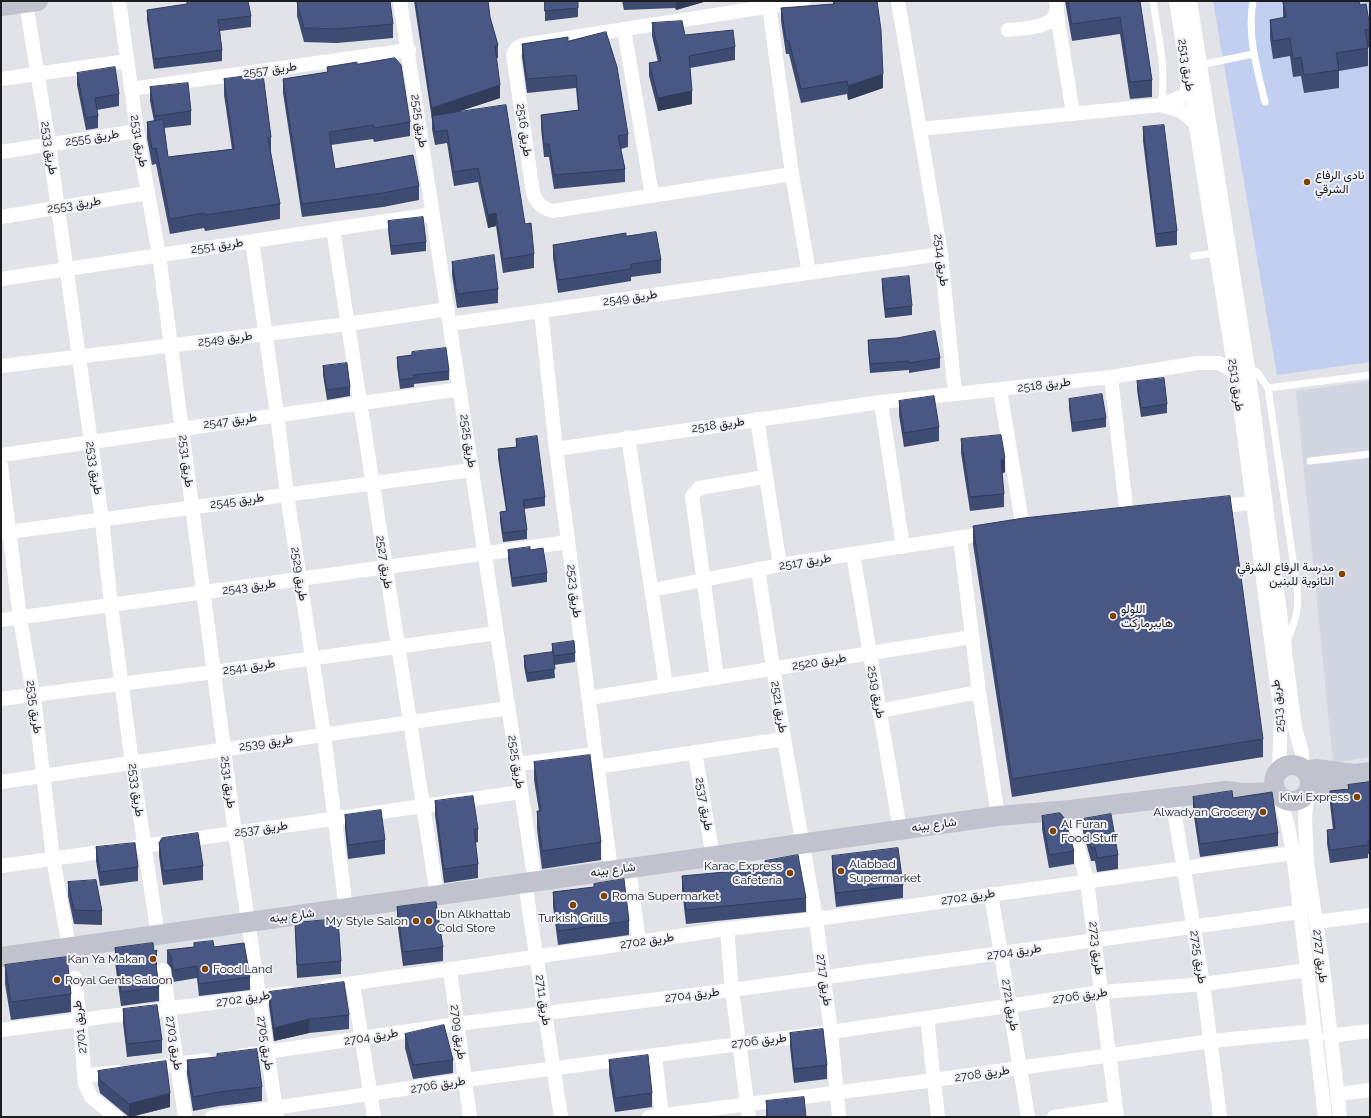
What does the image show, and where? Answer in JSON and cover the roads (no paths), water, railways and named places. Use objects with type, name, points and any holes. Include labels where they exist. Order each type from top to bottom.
[{"type":"street","name":"طريق 2531","points":[[119,1],[136,132],[159,255],[248,922]]},
{"type":"street","name":"طريق 2525","points":[[400,1],[517,764],[530,882]]},
{"type":"street","name":"طريق 2516","points":[[792,174],[554,211],[544,209],[536,202],[533,193],[513,54],[517,48],[523,45],[804,1]]},
{"type":"street","name":"طريق 2514","points":[[898,1],[941,254],[955,393]]},
{"type":"street","name":"طريق 2513","points":[[1176,1],[1188,81],[1198,102],[1248,368],[1259,502],[1281,715],[1278,783]]},
{"type":"street","name":"طريق 2513","points":[[1190,1],[1200,65],[1195,123],[1234,371],[1285,645],[1296,728],[1304,769]]},
{"type":"street","points":[[1,6],[32,2]]},
{"type":"street","name":"طريق 2533","points":[[32,2],[36,74],[49,145],[79,356],[102,520],[111,605],[132,763],[158,934]]},
{"type":"street","points":[[769,6],[792,174],[809,273]]},
{"type":"street","points":[[1056,8],[1073,114]]},
{"type":"street","points":[[1008,30],[1044,25],[1054,19],[1056,8]]},
{"type":"street","points":[[624,29],[652,196]]},
{"type":"street","name":"طريق 2557","points":[[131,89],[408,50]]},
{"type":"street","points":[[1,79],[127,61]]},
{"type":"street","points":[[920,129],[1161,105],[1186,95],[1188,81]]},
{"type":"street","points":[[1161,105],[1181,111],[1195,123]]},
{"type":"street","name":"طريق 2555","points":[[1,152],[136,132]]},
{"type":"street","name":"طريق 2553","points":[[1,217],[148,193]]},
{"type":"street","name":"طريق 2551","points":[[1,280],[433,214]]},
{"type":"street","name":"طريق 2527","points":[[333,229],[397,647],[437,895]]},
{"type":"street","name":"طريق 2529","points":[[252,241],[264,334],[278,414],[287,495],[324,735],[333,819],[346,908]]},
{"type":"street","name":"طريق 2549","points":[[450,324],[941,254]]},
{"type":"street","name":"طريق 2549","points":[[1,366],[348,324],[448,309]]},
{"type":"street","name":"طريق 2523","points":[[541,311],[556,449],[596,761],[620,869],[639,942]]},
{"type":"street","name":"طريق 2518","points":[[556,449],[628,437],[881,402],[955,393],[1000,390],[1205,362],[1219,363],[1234,371]]},
{"type":"street","points":[[1111,376],[1127,516]]},
{"type":"street","name":"طريق 2547","points":[[1,455],[460,389]]},
{"type":"street","points":[[1000,390],[1024,528]]},
{"type":"street","points":[[881,402],[903,547]]},
{"type":"street","points":[[758,419],[765,477],[780,565]]},
{"type":"street","points":[[628,437],[666,686]]},
{"type":"street","name":"طريق 2535","points":[[1,466],[5,533],[33,695],[53,858],[69,947]]},
{"type":"street","name":"طريق 2545","points":[[5,533],[472,470]]},
{"type":"street","points":[[716,678],[704,580],[691,502],[695,491],[705,487],[765,477]]},
{"type":"street","points":[[1197,508],[1259,502]]},
{"type":"street","points":[[1112,518],[1143,514]]},
{"type":"street","name":"طريق 2517","points":[[652,590],[780,565],[1038,526]]},
{"type":"street","points":[[960,538],[979,692],[998,816]]},
{"type":"street","name":"طريق 2543","points":[[1,620],[568,542]]},
{"type":"street","name":"طريق 2519","points":[[853,554],[900,830]]},
{"type":"street","name":"طريق 2521","points":[[758,569],[784,739],[803,844]]},
{"type":"street","name":"طريق 2541","points":[[1,699],[312,659],[497,633]]},
{"type":"street","name":"طريق 2520","points":[[588,698],[972,637]]},
{"type":"street","points":[[879,711],[979,692]]},
{"type":"street","name":"طريق 2539","points":[[1,782],[508,708]]},
{"type":"street","points":[[517,764],[596,761],[695,752],[784,739]]},
{"type":"street","name":"طريق 2537","points":[[695,752],[713,857]]},
{"type":"street","points":[[1290,765],[1304,769],[1363,773],[1307,794],[1303,798],[1294,802],[1283,799],[1278,783],[1290,765]]},
{"type":"street","points":[[1304,769],[1310,779],[1307,794]]},
{"type":"street","name":"شارع بينه","points":[[1,957],[998,816],[1172,798],[1226,791],[1234,786],[1278,783]]},
{"type":"street","name":"طريق 2727","points":[[1278,783],[1293,853],[1315,1031],[1322,1115]]},
{"type":"street","name":"طريق 2537","points":[[1,866],[521,792]]},
{"type":"street","name":"طريق 2727","points":[[1307,794],[1305,839],[1323,968],[1329,1036],[1340,1117]]},
{"type":"street","name":"طريق 2725","points":[[1172,798],[1211,1041],[1220,1117]]},
{"type":"street","name":"طريق 2723","points":[[1056,811],[1063,816],[1073,829],[1087,881],[1096,940],[1117,1113]]},
{"type":"street","name":"طريق 2717","points":[[803,844],[816,919],[832,1032],[839,1117]]},
{"type":"street","name":"طريق 2702","points":[[317,989],[727,929],[816,919],[1293,853]]},
{"type":"street","name":"طريق 2711","points":[[530,882],[537,957],[561,1117]]},
{"type":"street","name":"طريق 2721","points":[[991,894],[1028,1117]]},
{"type":"street","name":"طريق 2704","points":[[84,1076],[267,1053],[457,1024],[732,990],[823,976],[1001,954],[1300,912]]},
{"type":"street","points":[[1316,922],[1370,915]]},
{"type":"street","name":"طريق 2705","points":[[248,922],[276,1112]]},
{"type":"street","points":[[727,929],[738,1043],[748,1110]]},
{"type":"street","name":"طريق 2706","points":[[212,1117],[276,1112],[465,1080],[655,1056],[738,1043],[832,1032],[1102,992],[1202,984],[1323,968]]},
{"type":"street","name":"طريق 2703","points":[[163,970],[186,1117]]},
{"type":"street","name":"طريق 2709","points":[[450,970],[470,1117]]},
{"type":"street","name":"طريق 2701","points":[[74,978],[80,1019],[84,1076]]},
{"type":"street","points":[[353,984],[374,1117]]},
{"type":"street","name":"طريق 2702","points":[[1,1030],[302,991]]},
{"type":"street","points":[[927,1018],[938,1117]]},
{"type":"street","name":"طريق 2708","points":[[657,1116],[748,1110],[836,1093],[1211,1041],[1315,1031]]},
{"type":"street","points":[[1329,1036],[1370,1031]]},
{"type":"street","points":[[655,1056],[657,1116]]},
{"type":"street","points":[[84,1076],[87,1090],[91,1097],[116,1117]]},
{"type":"street","points":[[1338,1094],[1370,1090]]},
{"type":"street","points":[[1054,1117],[1117,1113]]},
{"type":"lane","points":[[1153,1],[1163,74],[1164,91],[1161,105]]},
{"type":"lane","points":[[1253,1],[1250,17],[1253,54],[1265,102]]},
{"type":"lane","points":[[1200,65],[1253,54]]},
{"type":"lane","points":[[1193,256],[1216,253]]},
{"type":"lane","points":[[1248,368],[1257,372],[1268,388],[1298,604],[1295,624],[1285,645]]},
{"type":"lane","points":[[1268,388],[1370,375]]},
{"type":"lane","points":[[1310,461],[1370,454]]},
{"type":"place","name":"نادي الرفاع الشرقي","points":[[1307,182]]},
{"type":"place","name":"مدرسة الرفاع الشرقي الثانوية للبنين","points":[[1342,574]]},
{"type":"place","name":"اللولو هايبرماركت","points":[[1113,616]]},
{"type":"place","name":"Kiwi Express","points":[[1357,797]]},
{"type":"place","name":"Alwadyan Grocery","points":[[1263,812]]},
{"type":"place","name":"Al Furan Food Stuff","points":[[1053,831]]},
{"type":"place","name":"Alabbad Supermarket","points":[[841,871]]},
{"type":"place","name":"Karac Express Cafeteria","points":[[790,873]]},
{"type":"place","name":"Roma Supermarket","points":[[604,896]]},
{"type":"place","name":"Turkish Grills","points":[[573,905]]},
{"type":"place","name":"My Style Salon","points":[[416,921]]},
{"type":"place","name":"Ibn Alkhattab Cold Store","points":[[429,921]]},
{"type":"place","name":"Kan Ya Makan","points":[[153,959]]},
{"type":"place","name":"Food Land","points":[[205,969]]},
{"type":"place","name":"Royal Gents Saloon","points":[[57,980]]}]
